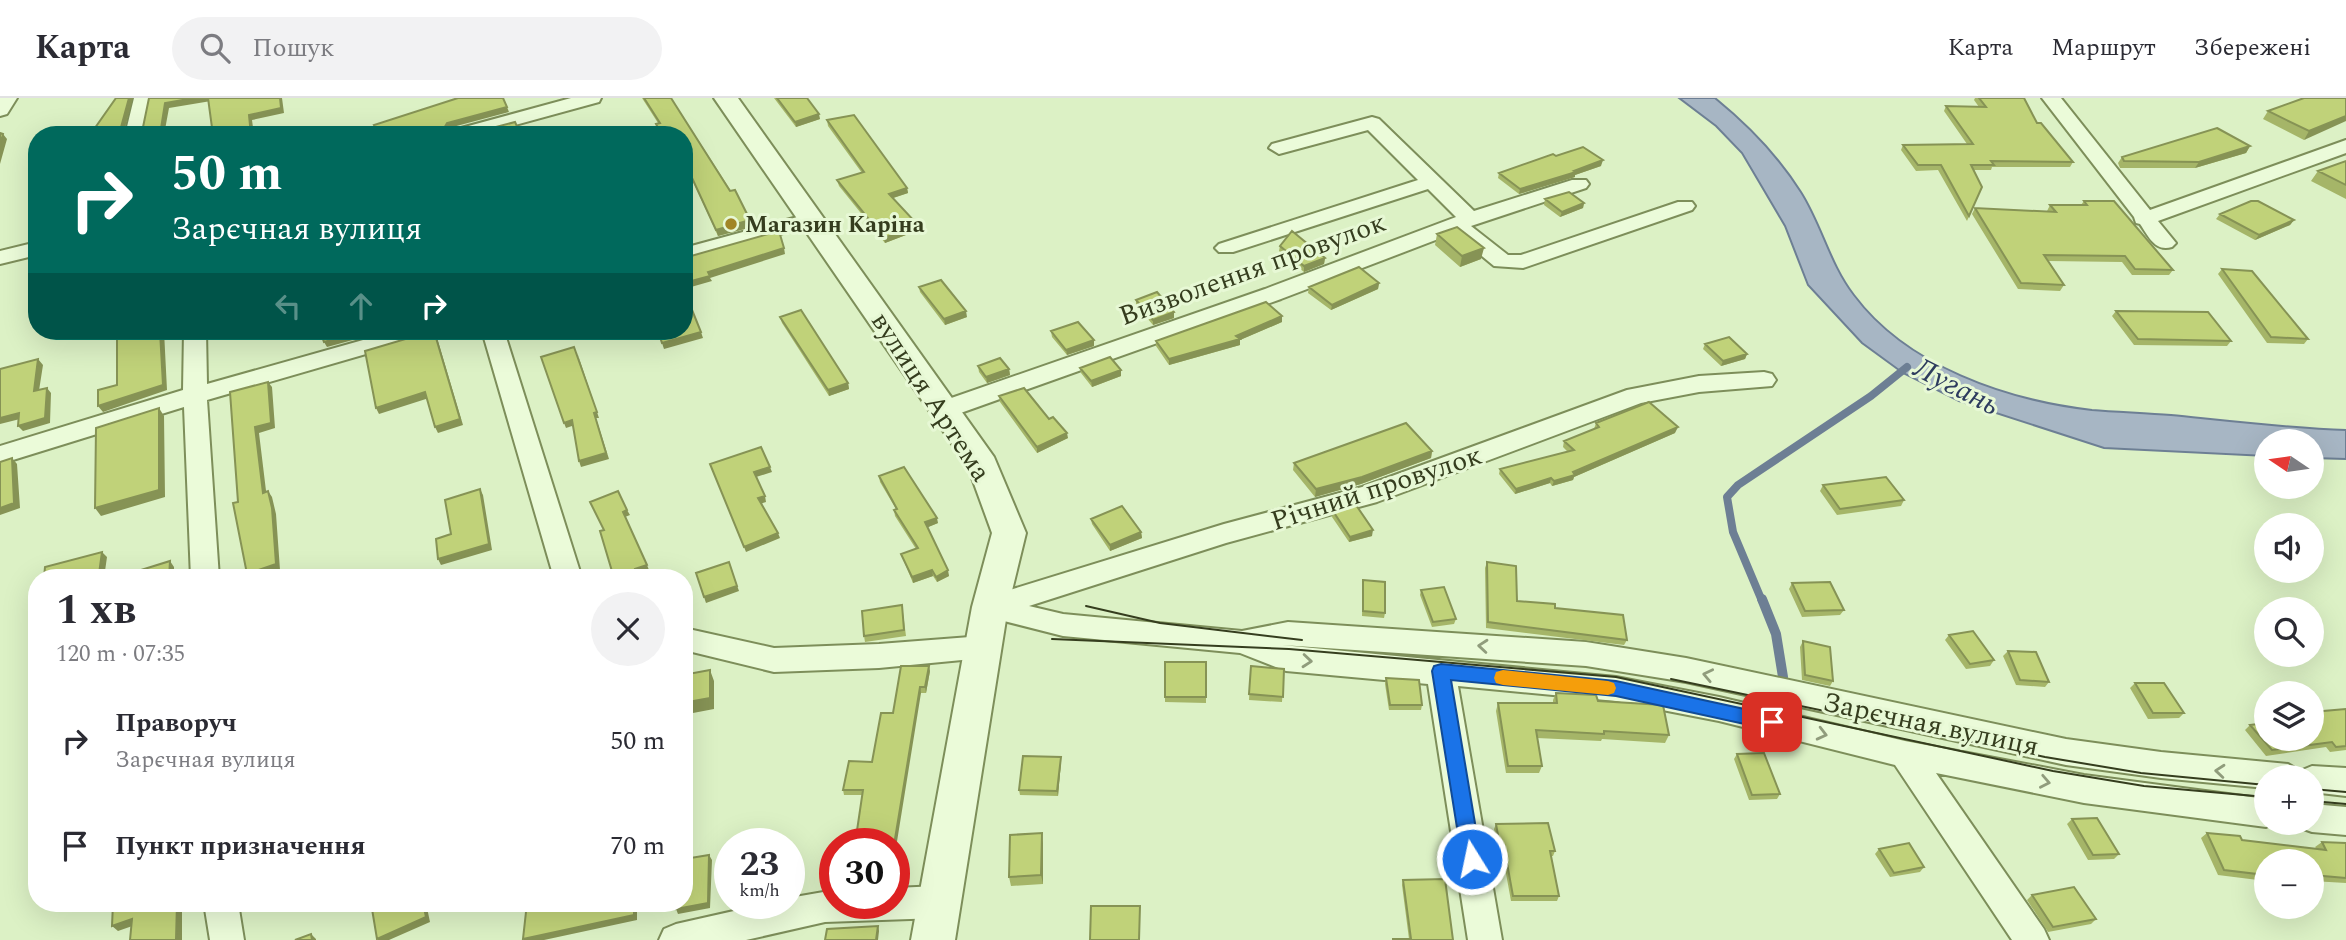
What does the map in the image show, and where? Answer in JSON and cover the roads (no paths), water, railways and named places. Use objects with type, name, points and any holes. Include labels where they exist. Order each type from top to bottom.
[{"type":"street","points":[[0,110],[8,98]]},
{"type":"street","points":[[136,126],[143,98]]},
{"type":"street","points":[[490,126],[592,98]]},
{"type":"street","name":"вулиця Артема","points":[[726,98],[983,465],[1009,533],[990,607],[933,940]]},
{"type":"street","points":[[2051,98],[2143,219],[2165,243]]},
{"type":"street","points":[[1279,148],[1372,123],[1431,182],[1464,222],[1502,261],[1522,262],[1685,206]]},
{"type":"street","points":[[2143,219],[2346,146]]},
{"type":"street","points":[[1226,248],[1431,182]]},
{"type":"street","name":"Визволення провулок","points":[[946,409],[1273,294],[1464,222],[1579,184]]},
{"type":"street","points":[[693,252],[812,219]]},
{"type":"street","points":[[0,258],[28,250]]},
{"type":"street","points":[[195,340],[195,395],[205,569]]},
{"type":"street","points":[[0,455],[195,395],[388,340]]},
{"type":"street","points":[[496,340],[565,569]]},
{"type":"street","name":"Річний провулок","points":[[990,607],[1211,538],[1368,495],[1635,396],[1679,385],[1710,381],[1764,380]]},
{"type":"street","name":"Зарєчная вулиця","points":[[990,607],[1063,625],[1242,642],[1286,659],[1616,689],[1719,709],[1905,754],[2084,789],[2254,811]]},
{"type":"street","name":"Зарєчная вулиця","points":[[1242,642],[1288,633],[1586,654],[1686,670],[2066,752],[2254,774]]},
{"type":"street","points":[[693,641],[774,660],[879,656],[983,647]]},
{"type":"street","points":[[1441,671],[1485,940]]},
{"type":"street","points":[[1905,754],[2032,940]]},
{"type":"street","points":[[2324,780],[2346,782]]},
{"type":"street","points":[[2324,819],[2346,821]]},
{"type":"street","points":[[676,940],[825,906],[939,902]]},
{"type":"street","points":[[222,912],[227,940]]},
{"type":"water","name":"Лугань","points":[[1679,98],[1715,98],[1762,142],[1801,192],[1854,295],[1876,320],[1901,342],[1930,360],[1993,388],[2059,405],[2092,410],[2346,430],[2346,459],[2324,458],[2324,429],[2254,429],[2254,455],[2104,448],[1959,401],[1903,373],[1862,343],[1808,285],[1785,226],[1742,153],[1716,126]]},
{"type":"waterway","name":"Лугань","points":[[1762,601],[1733,532],[1727,497],[1738,485],[1871,396],[1907,367]]},
{"type":"waterway","points":[[1762,599],[1776,634],[1783,677]]},
{"type":"tram line","points":[[1086,606],[1160,623],[1302,640]]},
{"type":"tram line","points":[[1052,639],[1289,649],[1616,677],[2053,771],[2144,786],[2254,796]]},
{"type":"tram line","points":[[1671,679],[2045,757],[2141,773],[2254,784]]},
{"type":"tram line","points":[[2324,790],[2346,792]]},
{"type":"tram line","points":[[2324,802],[2346,804]]},
{"type":"place","name":"Магазин Каріна","points":[[731,224]]}]
